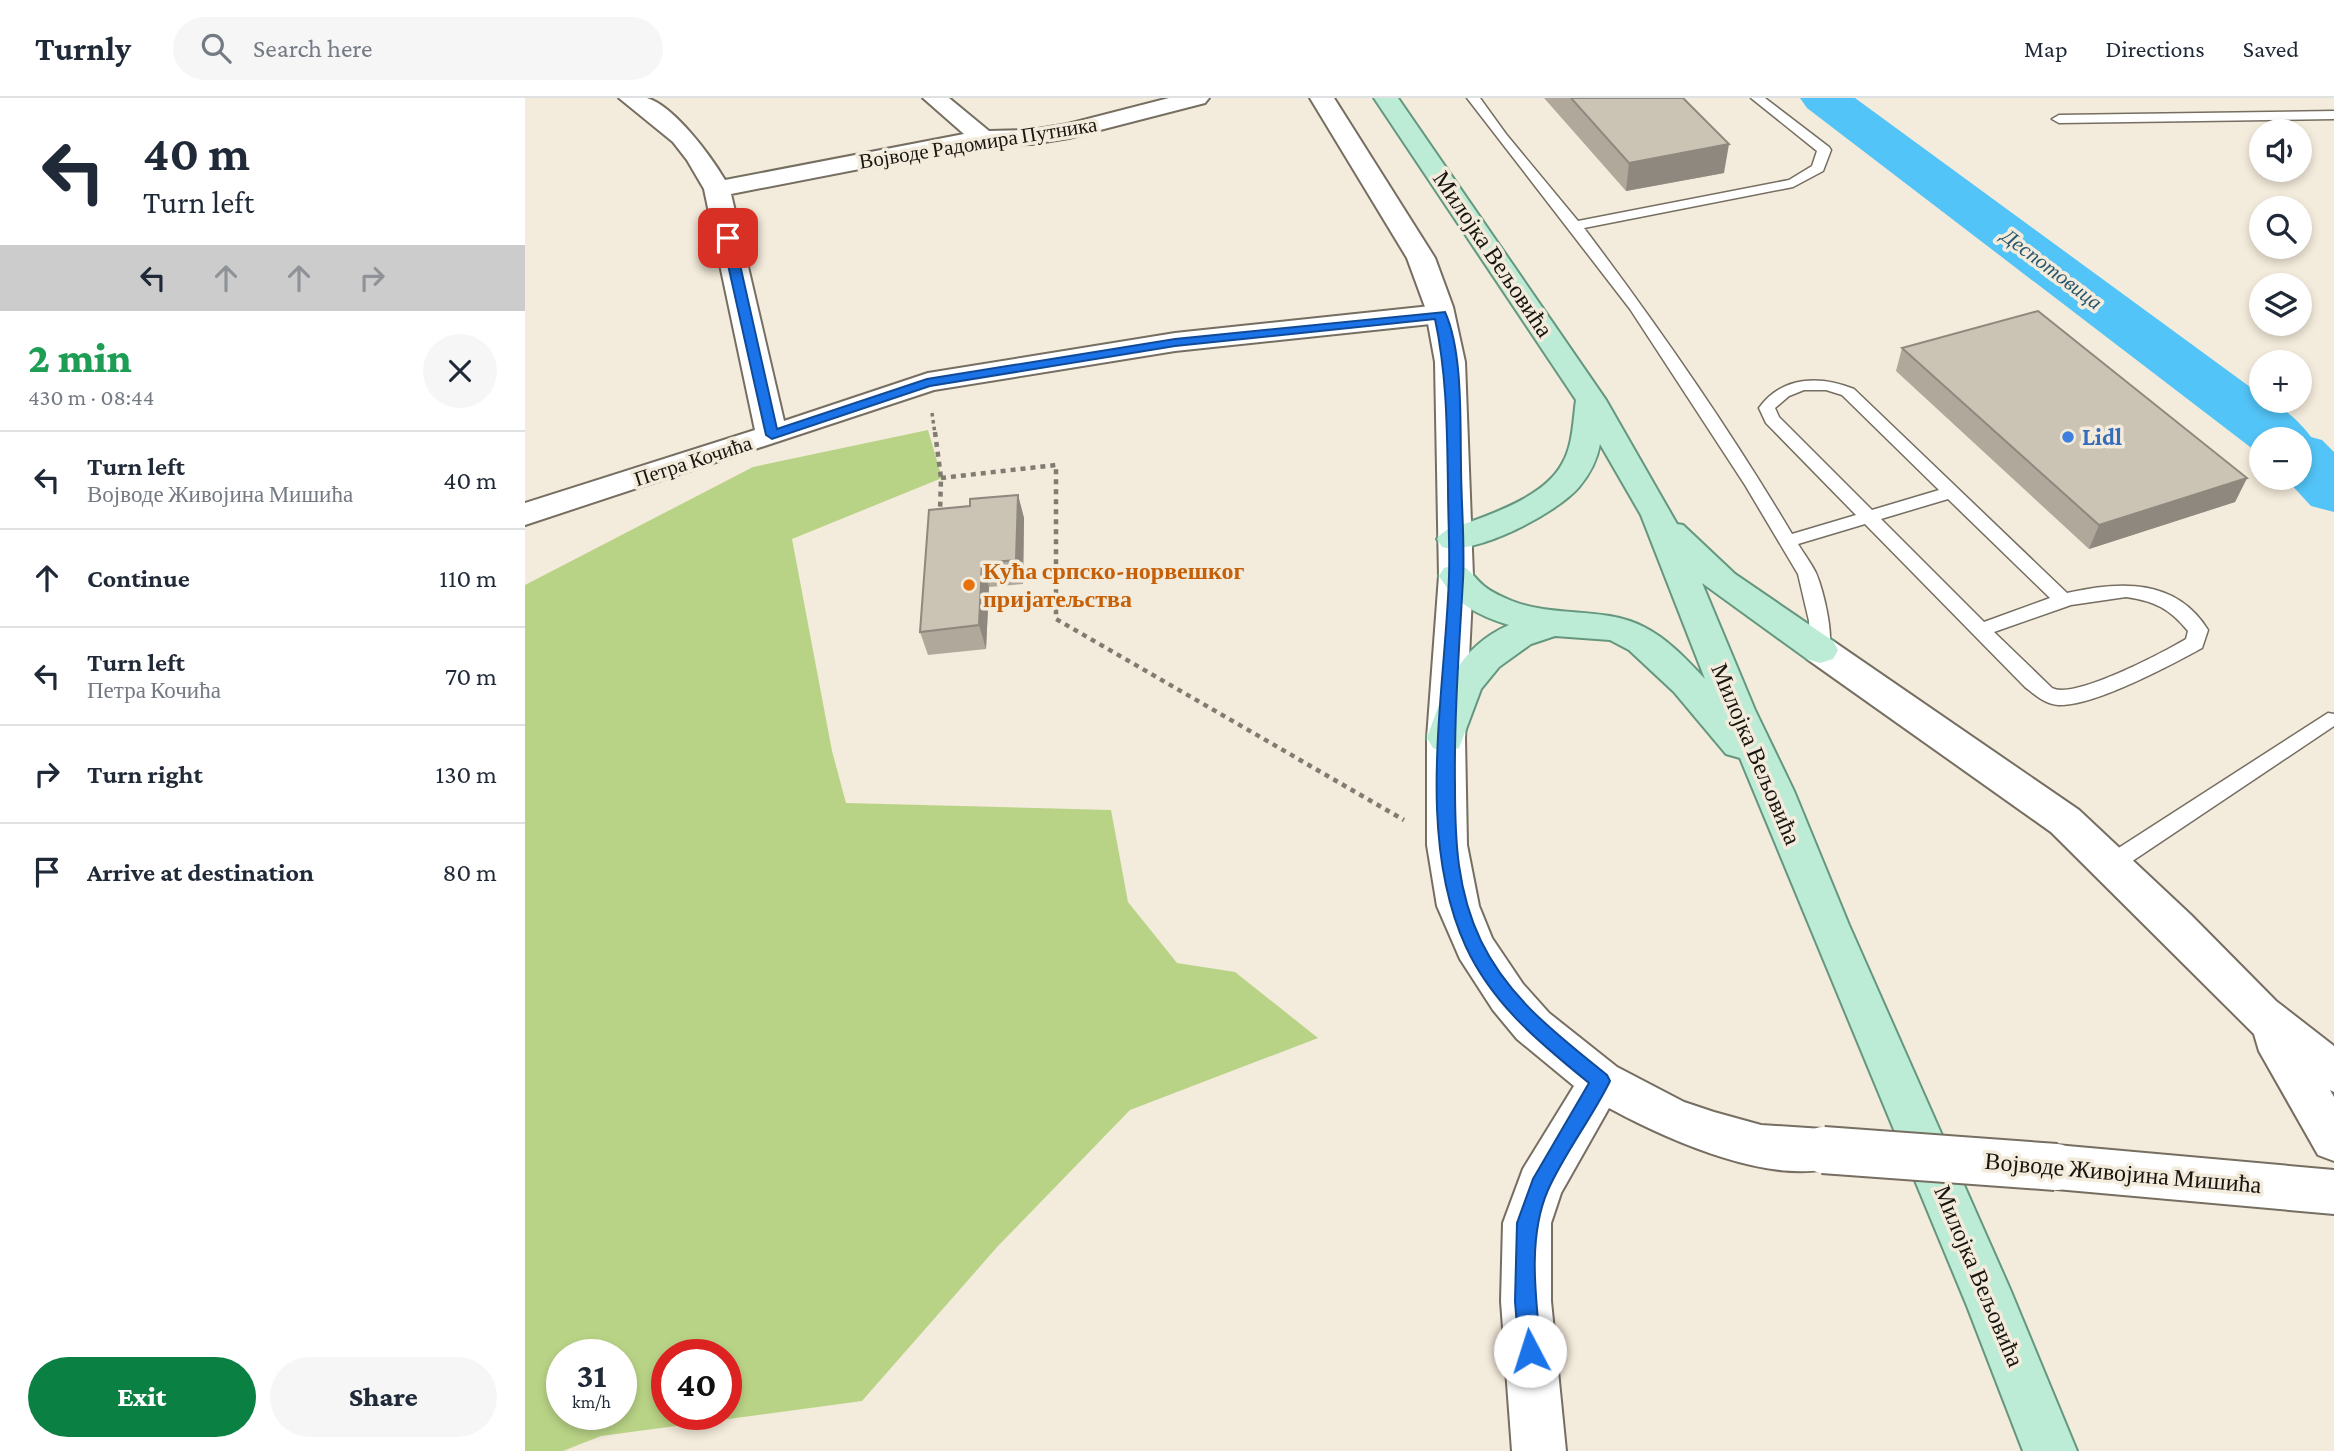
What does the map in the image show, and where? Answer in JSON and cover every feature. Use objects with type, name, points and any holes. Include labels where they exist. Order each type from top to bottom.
[{"type":"main road","name":"Милојка Вељовића","points":[[1386,98],[1591,400],[1657,515],[1736,710],[1775,791],[1828,925],[1963,1236],[2050,1451]]},
{"type":"main road","points":[[1454,539],[1488,528],[1557,490],[1575,470],[1583,449],[1591,400]]},
{"type":"main road","points":[[1657,515],[1689,554],[1720,580],[1820,650]]},
{"type":"main road","points":[[1456,576],[1474,596],[1518,616],[1555,624],[1582,623],[1604,627],[1628,634],[1649,645],[1729,731],[1775,791]]},
{"type":"main road","points":[[1446,738],[1464,684],[1486,658],[1518,635],[1555,624]]},
{"type":"street","points":[[631,98],[669,123],[698,153],[717,189],[772,435]]},
{"type":"street","points":[[935,98],[983,138]]},
{"type":"street","name":"Војводе Радомира Путника","points":[[717,189],[983,138],[1032,137],[1069,131],[1197,98]]},
{"type":"street","name":"Војводе Живојина Мишића","points":[[1322,98],[1420,258],[1434,288],[1440,314],[1453,379],[1456,576],[1446,738],[1447,845],[1450,874],[1458,906],[1475,947],[1490,972],[1533,1026],[1601,1081],[1671,1118],[1761,1146],[2056,1167],[2334,1192]]},
{"type":"street","name":"Петра Кочића","points":[[525,514],[927,383],[1175,342],[1440,314]]},
{"type":"street","points":[[1820,650],[2065,821],[2261,1014],[2334,1072]]},
{"type":"street","points":[[2261,1014],[2334,1140]]},
{"type":"street","points":[[1539,1451],[1525,1301],[1527,1223],[1540,1185],[1601,1081]]},
{"type":"lane","points":[[1473,98],[1636,307],[1789,541],[1807,574],[1818,621],[1820,650]]},
{"type":"lane","points":[[1572,226],[1793,183],[1818,168],[1824,150],[1757,98]]},
{"type":"lane","points":[[2059,119],[2334,115]]},
{"type":"lane","points":[[1981,630],[2064,601],[2126,589],[2156,593],[2174,602],[2190,617],[2197,630],[2195,643],[2178,654],[2082,694],[2059,698],[2048,695],[1981,630],[1772,419],[1767,408],[1772,400],[1801,386],[1819,383],[1848,392],[2064,601]]},
{"type":"lane","points":[[1789,541],[1951,492]]},
{"type":"lane","points":[[2111,864],[2328,720]]},
{"type":"path","points":[[927,383],[941,478],[940,517]]},
{"type":"path","points":[[941,478],[1056,465],[1056,619],[1447,845]]},
{"type":"green space","points":[[928,430],[942,478],[792,539],[832,751],[846,803],[1111,810],[1128,902],[1177,963],[1235,972],[1318,1038],[1130,1110],[998,1246],[862,1401],[742,1417],[742,1339],[651,1339],[651,1429],[601,1436],[563,1451],[525,1451],[525,585],[753,467]]},
{"type":"building","points":[[1571,98],[1683,98],[1729,144],[1629,163]]},
{"type":"building","points":[[2038,311],[2247,478],[2099,525],[1902,348]]},
{"type":"building","name":"Кућа српско-норвешког пријатељства","points":[[1018,495],[1016,560],[982,563],[979,625],[920,632],[929,510],[970,506],[970,499]]},
{"type":"waterway","name":"Деспотовица","points":[[1824,98],[2264,427]]},
{"type":"waterway","name":"Деспотовица","points":[[2312,468],[2334,491]]},
{"type":"place","name":"Lidl","points":[[2068,437]]},
{"type":"place","name":"Кућа српско-норвешког пријатељства","points":[[969,585]]},
{"type":"route","points":[[728,238],[772,435],[927,383],[1175,342],[1440,314],[1453,379],[1456,576],[1446,738],[1447,845],[1450,874],[1458,906],[1475,947],[1508,997],[1533,1026],[1564,1054],[1601,1081],[1540,1185],[1527,1223],[1525,1301],[1530,1351]]}]
